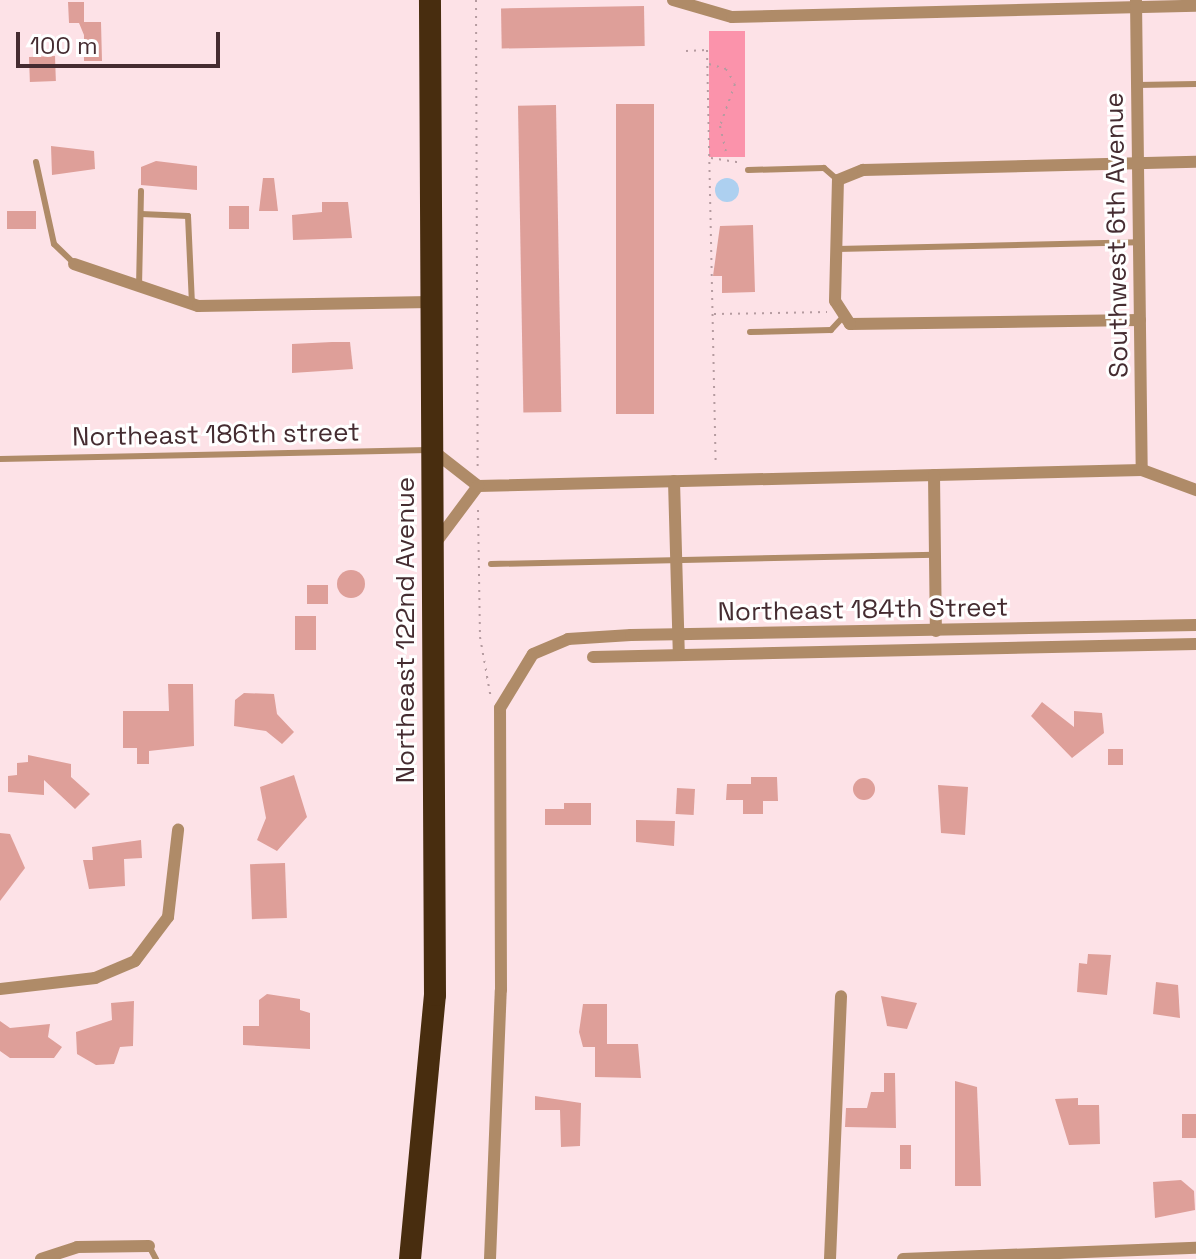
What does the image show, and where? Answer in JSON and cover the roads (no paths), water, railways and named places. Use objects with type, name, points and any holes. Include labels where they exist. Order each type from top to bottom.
[{"type":"highway","name":"Northeast 122nd Avenue","points":[[410,1259],[435,995],[430,0]]},
{"type":"street","points":[[673,0],[732,17],[1136,4],[1196,6]]},
{"type":"street","name":"Southwest 6th Avenue","points":[[1136,4],[1142,470]]},
{"type":"street","points":[[1140,320],[862,327],[842,318],[834,249],[838,180],[863,170],[1196,162]]},
{"type":"street","points":[[74,264],[139,290],[192,305],[431,302]]},
{"type":"street","points":[[432,450],[478,486],[1142,470],[1196,490]]},
{"type":"street","points":[[934,475],[936,631]]},
{"type":"street","points":[[674,481],[679,655]]},
{"type":"street","points":[[433,546],[478,486]]},
{"type":"street","name":"Northeast 184th Street","points":[[490,1259],[501,990],[500,708],[533,654],[568,639],[678,634],[1196,625]]},
{"type":"street","name":"Northeast 184th Street","points":[[593,657],[1196,644]]},
{"type":"street","points":[[0,989],[95,978],[135,961],[168,917],[178,830]]},
{"type":"street","points":[[830,1259],[841,996]]},
{"type":"street","points":[[41,1259],[77,1247],[149,1246]]},
{"type":"street","points":[[903,1259],[1196,1248]]},
{"type":"lane","points":[[1137,85],[1196,84]]},
{"type":"lane","points":[[36,162],[54,244],[74,264]]},
{"type":"lane","points":[[748,170],[824,168],[838,180]]},
{"type":"lane","points":[[139,290],[141,191]]},
{"type":"lane","points":[[141,214],[188,216],[192,305]]},
{"type":"lane","points":[[834,249],[1139,242]]},
{"type":"lane","points":[[750,332],[831,330],[842,318]]},
{"type":"lane","name":"Northeast 186th street","points":[[0,459],[432,450]]},
{"type":"lane","points":[[491,564],[935,555]]},
{"type":"lane","points":[[149,1246],[156,1259]]},
{"type":"water","points":[[727,178],[736,181],[739,190],[736,199],[727,202],[718,199],[715,190],[718,181]]}]
